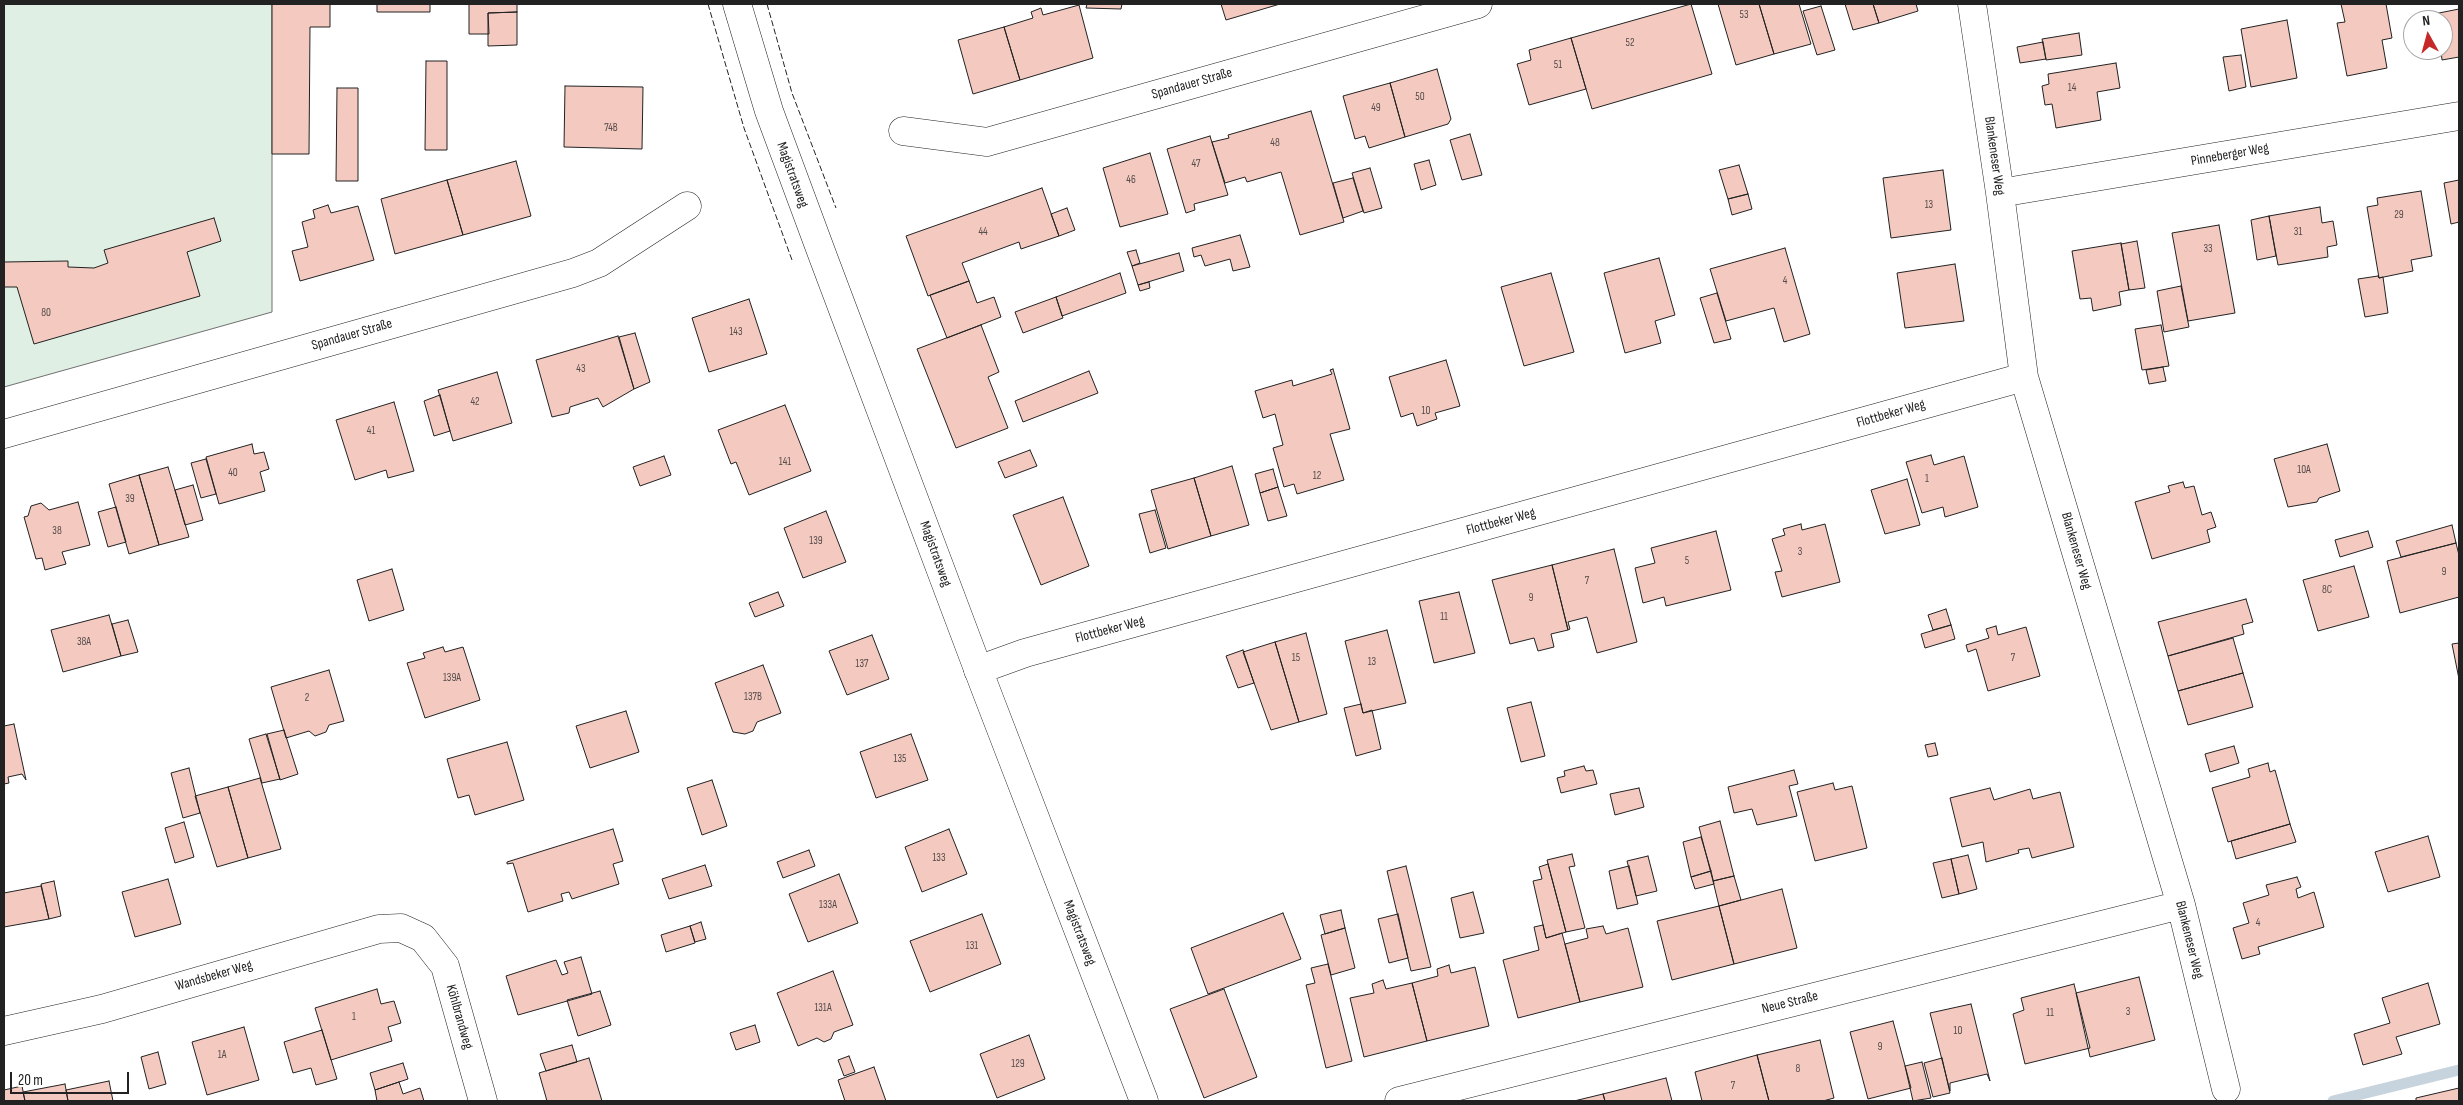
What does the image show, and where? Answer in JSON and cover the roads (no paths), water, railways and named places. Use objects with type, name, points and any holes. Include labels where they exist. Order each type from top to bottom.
[{"type":"street","name":"Magistratsweg","points":[[736,4],[769,111],[978,670],[1144,1101]]},
{"type":"street","name":"Spandauer Straße","points":[[903,131],[987,142],[1478,4]]},
{"type":"street","name":"Blankeneser Weg","points":[[1972,4],[2000,193],[2024,377],[2181,906],[2226,1089]]},
{"type":"street","name":"Pinneberger Weg","points":[[2000,193],[2459,116]]},
{"type":"street","name":"Spandauer Straße","points":[[4,434],[599,264],[687,206]]},
{"type":"street","name":"Flottbeker Weg","points":[[978,670],[1025,653],[2024,377]]},
{"type":"street","name":"Neue Straße","points":[[1399,1101],[2181,906]]},
{"type":"street","name":"Wandsbeker Weg","points":[[4,1031],[125,1002],[379,929],[401,928],[423,938]]},
{"type":"street","name":"Köhlbrandweg","points":[[423,938],[445,966],[483,1101]]},
{"type":"waterway","points":[[2333,1101],[2459,1070]]}]
